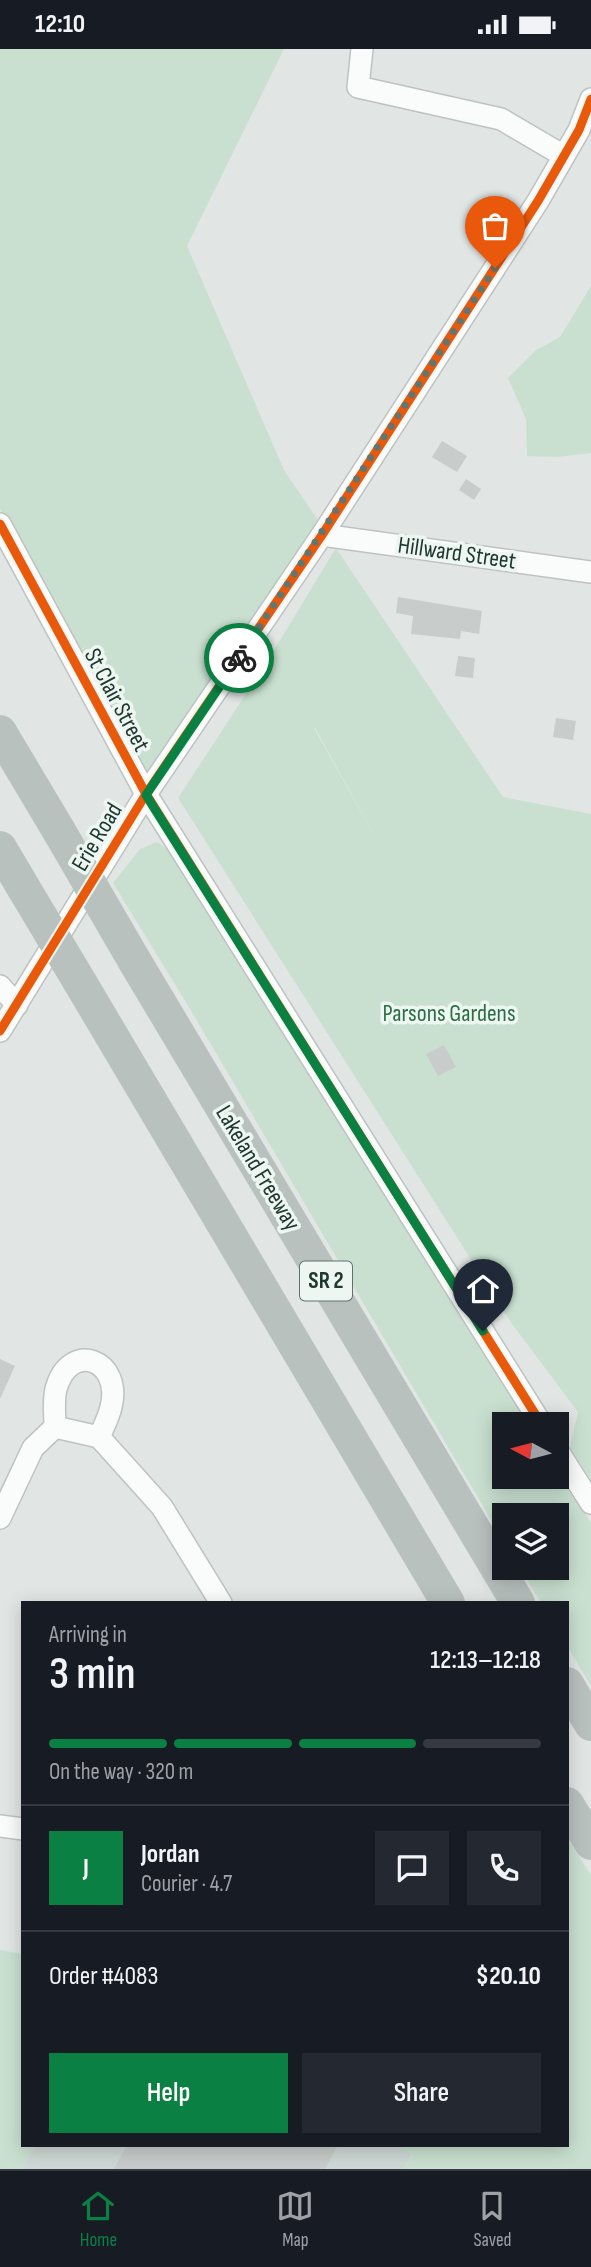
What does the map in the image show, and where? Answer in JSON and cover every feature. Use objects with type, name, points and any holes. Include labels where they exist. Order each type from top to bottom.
[{"type":"highway","name":"Lakeland Freeway","points":[[0,732],[517,1601]]},
{"type":"highway","name":"SR 2","points":[[0,848],[447,1601]]},
{"type":"highway","points":[[569,1687],[591,1724]]},
{"type":"highway","points":[[569,1807],[591,1843]]},
{"type":"street","points":[[362,49],[358,87],[501,119],[564,156]]},
{"type":"street","name":"Erie Road","points":[[0,1031],[146,795],[322,535],[538,201],[579,130],[591,99]]},
{"type":"street","name":"St Clair Street","points":[[0,524],[146,795],[534,1412]]},
{"type":"street","name":"Hillward Street","points":[[322,535],[591,572]]},
{"type":"street","points":[[0,986],[17,1005]]},
{"type":"street","points":[[0,1518],[33,1448],[55,1427],[55,1391],[62,1375],[74,1361],[85,1359],[100,1363],[110,1375],[113,1387],[112,1407],[99,1437]]},
{"type":"street","points":[[55,1427],[99,1437],[162,1507],[220,1601]]},
{"type":"street","points":[[569,1468],[591,1503]]},
{"type":"street","points":[[0,1826],[21,1829]]},
{"type":"shaded area","points":[[34,2147],[403,2147],[412,2154],[404,2169],[21,2169]]},
{"type":"green space","points":[[0,49],[284,49],[187,246],[284,470],[318,520],[146,781],[78,644],[63,622],[48,587],[0,509]]},
{"type":"green space","points":[[591,286],[591,453],[557,457],[527,456],[526,419],[508,378],[536,350],[560,337]]},
{"type":"green space","name":"Parsons Gardens","points":[[336,548],[503,797],[591,814],[591,1480],[570,1447],[578,1412],[512,1324],[178,798],[268,660]],"holes":[[[314,728],[315,728],[381,848]]]},
{"type":"green space","points":[[157,842],[176,855],[211,919],[522,1412],[492,1412],[492,1489],[569,1489],[569,1487],[591,1523],[591,1686],[569,1649],[569,1601],[540,1601],[527,1580],[569,1580],[569,1503],[492,1503],[492,1522],[113,883],[140,849]]},
{"type":"green space","points":[[569,1841],[591,1875],[591,2169],[404,2169],[412,2155],[401,2147],[569,2147]]},
{"type":"green space","points":[[0,1950],[21,1954],[21,2147],[34,2147],[21,2169],[0,2169]]},
{"type":"building","points":[[442,441],[467,456],[457,472],[432,457]]},
{"type":"building","points":[[466,479],[481,489],[474,500],[459,490]]},
{"type":"building","points":[[398,597],[482,611],[479,634],[461,631],[460,639],[411,634],[413,616],[396,613]]},
{"type":"building","points":[[458,656],[475,658],[473,678],[455,676]]},
{"type":"building","points":[[556,718],[576,721],[573,740],[553,737]]},
{"type":"building","points":[[444,1045],[456,1067],[438,1076],[426,1054]]},
{"type":"building","points":[[0,1359],[15,1366],[0,1399]]},
{"type":"building","points":[[126,2147],[337,2147],[325,2169],[114,2169]]},
{"type":"cycle path","points":[[0,1031],[146,794],[322,535],[538,201],[579,130],[591,99]]},
{"type":"cycle path","points":[[0,524],[146,794],[534,1412]]},
{"type":"way so far","points":[[239,658],[495,268]]},
{"type":"route","points":[[239,658],[146,795],[483,1331]]}]
